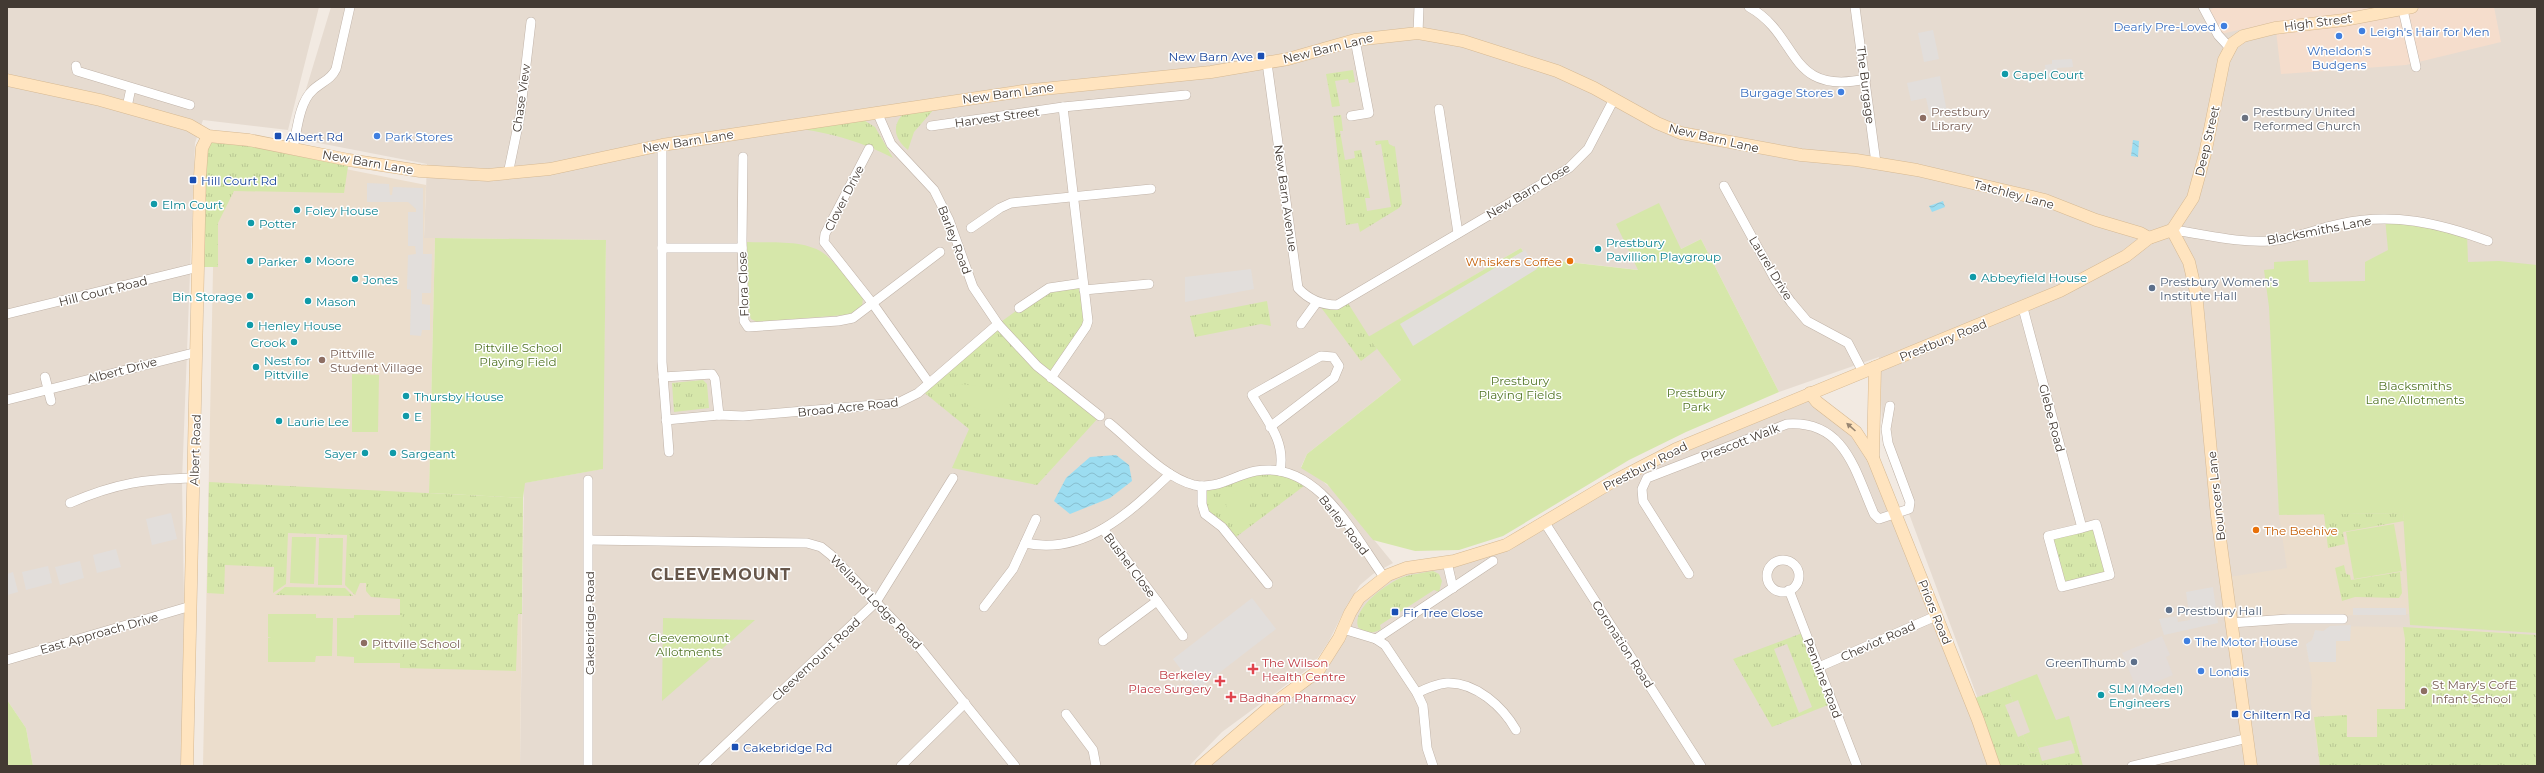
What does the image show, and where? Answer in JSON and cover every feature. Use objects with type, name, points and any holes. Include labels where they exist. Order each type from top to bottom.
[{"type":"main road","name":"High Street","points":[[2230,48],[2238,39],[2257,32],[2407,8]]},
{"type":"main road","name":"New Barn Lane","points":[[7,80],[65,91],[127,107],[189,125],[208,136],[293,148],[349,160],[420,171],[469,175],[508,174],[550,169],[662,145],[877,112],[1072,84],[1201,73],[1267,63],[1355,40],[1418,33],[1463,41],[1540,64],[1575,78],[1657,123],[1681,133],[1801,155],[1876,163]]},
{"type":"main road","name":"Deep Street","points":[[2172,230],[2194,198],[2205,154],[2224,60],[2230,48]]},
{"type":"main road","name":"Albert Road","points":[[187,766],[202,148],[208,136]]},
{"type":"main road","name":"Tatchley Lane","points":[[1876,163],[1924,171],[2045,200],[2096,220],[2140,233],[2149,238]]},
{"type":"main road","name":"Prestbury Road","points":[[1201,766],[1272,705],[1314,674],[1323,664],[1359,598],[1384,577],[1406,568],[1447,562],[1506,545],[1612,482],[1676,450],[1810,393],[2023,308],[2120,260],[2149,238],[2172,230]]},
{"type":"main road","name":"Bouncers Lane","points":[[2172,230],[2189,262],[2197,299],[2215,492],[2231,623],[2251,766]]},
{"type":"main road","name":"Priors Road","points":[[1873,458],[1875,367]]},
{"type":"main road","name":"Priors Road","points":[[1810,393],[1817,402],[1856,432],[1873,458],[1994,766]]},
{"type":"street","points":[[293,148],[306,100],[313,90],[331,78],[336,70],[350,7]]},
{"type":"street","points":[[1418,33],[1419,7]]},
{"type":"street","points":[[1749,7],[1764,18],[1804,69],[1816,78],[1834,82],[1866,79]]},
{"type":"street","name":"The Burgage","points":[[1856,7],[1876,163]]},
{"type":"street","points":[[2203,7],[2218,35],[2230,48]]},
{"type":"street","points":[[2407,8],[2416,67]]},
{"type":"street","name":"Chase View","points":[[508,174],[520,116],[531,22]]},
{"type":"street","points":[[1351,116],[1369,113],[1355,40]]},
{"type":"street","name":"New Barn Avenue","points":[[1267,63],[1298,288],[1317,302],[1337,305]]},
{"type":"street","points":[[76,66],[77,72],[190,105]]},
{"type":"street","points":[[127,107],[131,88]]},
{"type":"street","name":"Harvest Street","points":[[931,126],[1063,107],[1186,95]]},
{"type":"street","name":"New Barn Close","points":[[1337,305],[1576,162],[1592,142],[1614,100]]},
{"type":"street","points":[[1063,107],[1074,197],[1086,327],[1051,378],[1100,416]]},
{"type":"street","points":[[1439,109],[1458,233]]},
{"type":"street","name":"Barley Road","points":[[877,112],[891,144],[934,190],[947,215],[973,287],[998,324],[1037,366],[1051,378]]},
{"type":"street","points":[[662,145],[663,377],[668,452]]},
{"type":"street","name":"Clover Drive","points":[[869,149],[824,240],[826,248],[847,270],[873,304],[929,383]]},
{"type":"street","name":"Flora Close","points":[[743,157],[742,248],[744,321],[748,327],[843,321],[853,318],[873,304]]},
{"type":"street","name":"Laurel Drive","points":[[1724,186],[1776,281],[1791,302],[1807,321],[1848,343],[1863,372]]},
{"type":"street","points":[[971,228],[1000,208],[1012,203],[1151,188]]},
{"type":"street","name":"Blacksmiths Lane","points":[[2172,230],[2229,239],[2267,241],[2295,237],[2349,222],[2398,218],[2439,224],[2488,240]]},
{"type":"street","points":[[662,248],[742,248]]},
{"type":"street","points":[[873,304],[940,252]]},
{"type":"street","name":"Hill Court Road","points":[[7,314],[199,267]]},
{"type":"street","points":[[1019,308],[1049,288],[1149,284]]},
{"type":"street","points":[[1301,324],[1317,302]]},
{"type":"street","name":"Glebe Road","points":[[2023,308],[2082,528]]},
{"type":"street","name":"Broad Acre Road","points":[[666,420],[719,415],[743,416],[898,403],[912,397],[998,324]]},
{"type":"street","name":"Albert Drive","points":[[7,400],[197,352]]},
{"type":"street","points":[[1270,427],[1331,381],[1339,366],[1332,357],[1321,356],[1252,395],[1281,447],[1282,459],[1280,471]]},
{"type":"street","points":[[663,377],[712,374],[715,379],[719,415]]},
{"type":"street","points":[[45,377],[51,401]]},
{"type":"street","points":[[1890,406],[1886,430],[1888,442],[1910,502],[1909,508],[1895,514]]},
{"type":"street","name":"Barley Road","points":[[1109,423],[1170,474],[1202,486],[1213,486],[1256,472],[1280,471],[1301,479],[1316,489],[1348,527],[1384,577]]},
{"type":"street","name":"Prescott Walk","points":[[1690,574],[1643,501],[1642,489],[1644,482],[1651,475],[1787,424],[1814,427],[1835,438],[1846,449],[1874,514],[1879,520],[1895,514]]},
{"type":"street","points":[[1025,543],[1040,547],[1057,545],[1104,529],[1131,511],[1170,474]]},
{"type":"street","points":[[70,503],[110,487],[137,481],[194,478]]},
{"type":"street","name":"Cleevemount Road","points":[[703,766],[876,602],[953,478]]},
{"type":"street","name":"Cakebridge Road","points":[[588,480],[588,766]]},
{"type":"street","points":[[1202,486],[1202,504],[1205,514],[1222,527],[1268,584]]},
{"type":"street","points":[[984,607],[1012,569],[1036,519]]},
{"type":"street","name":"Coronation Road","points":[[1545,523],[1701,766]]},
{"type":"street","points":[[2096,524],[2110,575],[2062,586],[2048,536],[2082,528],[2096,524]]},
{"type":"street","name":"Bushel Close","points":[[1104,529],[1183,636]]},
{"type":"street","name":"Welland Lodge Road","points":[[589,540],[814,545],[831,555],[920,648],[1015,766]]},
{"type":"street","points":[[1376,639],[1493,561]]},
{"type":"street","points":[[1447,562],[1453,588]]},
{"type":"street","name":"Pennine Road","points":[[1789,590],[1857,766]]},
{"type":"street","name":"Bushel Close","points":[[1103,641],[1157,601]]},
{"type":"street","name":"East Approach Drive","points":[[7,660],[191,606]]},
{"type":"street","name":"Cheviot Road","points":[[1819,667],[1936,616]]},
{"type":"street","points":[[2231,623],[2288,619],[2343,619]]},
{"type":"street","points":[[1343,629],[1376,639],[1385,645],[1417,693],[1423,706],[1427,748],[1433,766]]},
{"type":"street","points":[[1417,693],[1447,683],[1467,687],[1498,705],[1516,730]]},
{"type":"street","points":[[901,766],[964,703]]},
{"type":"street","points":[[1066,714],[1093,750],[1096,766]]},
{"type":"street","points":[[2132,766],[2248,738]]},
{"type":"shaded area","points":[[7,7],[319,7],[288,130],[203,120],[195,143],[182,481],[184,599],[182,766],[33,766],[26,728],[7,700]]},
{"type":"shaded area","points":[[331,7],[2537,7],[2537,766],[2003,766],[1883,444],[1879,357],[1779,392],[1701,239],[1639,270],[1551,260],[1533,269],[1521,248],[1369,337],[1401,380],[1307,454],[1301,467],[1319,478],[1334,491],[1393,563],[1373,574],[1360,585],[1347,605],[1329,641],[1313,665],[1222,732],[1189,766],[520,766],[524,483],[602,469],[606,240],[424,238],[427,164],[298,139],[293,132]]},
{"type":"shaded area","points":[[2216,7],[2494,7],[2501,42],[2406,65],[2281,74],[2275,22],[2221,34],[2209,10]]},
{"type":"shaded area","points":[[1933,30],[1939,59],[1924,62],[1918,33]]},
{"type":"shaded area","points":[[2072,59],[2073,67],[2057,68],[2057,77],[2046,78],[2045,65],[2052,64],[2052,60]]},
{"type":"shaded area","points":[[1940,76],[1947,112],[1930,116],[1926,98],[1911,101],[1907,83]]},
{"type":"shaded area","points":[[240,148],[426,185],[424,238],[435,238],[429,493],[523,498],[520,766],[203,766],[215,171]]},
{"type":"shaded area","points":[[367,183],[389,184],[390,195],[392,195],[393,187],[423,188],[423,254],[432,254],[431,293],[422,293],[422,304],[430,305],[430,330],[422,330],[421,336],[410,335],[411,290],[407,289],[408,255],[416,254],[415,246],[408,246],[408,212],[416,212],[416,209],[408,202],[367,202]]},
{"type":"shaded area","points":[[1525,250],[1537,269],[1413,346],[1400,324]]},
{"type":"shaded area","points":[[1251,269],[1254,289],[1185,302],[1185,277]]},
{"type":"shaded area","points":[[1810,393],[1856,432],[1994,766],[1201,766],[1308,680],[1347,618],[1384,577],[1475,556],[1612,482]]},
{"type":"shaded area","points":[[171,513],[177,539],[152,545],[146,519]]},
{"type":"shaded area","points":[[2403,513],[2409,614],[2240,618],[2229,577],[2287,568],[2279,515]]},
{"type":"shaded area","points":[[116,549],[121,567],[97,573],[93,555]]},
{"type":"shaded area","points":[[80,561],[84,578],[60,585],[55,567]]},
{"type":"shaded area","points":[[48,566],[52,583],[26,590],[22,572]]},
{"type":"shaded area","points":[[13,572],[18,592],[7,595],[7,574]]},
{"type":"shaded area","points":[[2213,587],[2218,623],[2164,635],[2159,619],[2177,616],[2178,622],[2190,620],[2186,592]]},
{"type":"shaded area","points":[[1252,598],[1276,629],[1197,690],[1173,659]]},
{"type":"shaded area","points":[[2353,608],[2406,608],[2406,615],[2353,615]]},
{"type":"shaded area","points":[[2351,625],[2350,641],[2336,641],[2336,662],[2309,662],[2306,644],[2312,640],[2315,630],[2323,631],[2330,626]]},
{"type":"shaded area","name":"St Mary's CofE Infant School","points":[[2330,626],[2446,628],[2537,635],[2537,766],[2320,766],[2311,703],[2312,680],[2306,644],[2312,640],[2315,630],[2323,631]]},
{"type":"shaded area","points":[[2162,636],[2170,655],[2166,657],[2173,675],[2137,690],[2122,653]]},
{"type":"green space","points":[[1353,70],[1355,82],[1349,83],[1348,79],[1335,81],[1340,106],[1332,107],[1326,74]]},
{"type":"green space","points":[[935,108],[914,132],[908,150],[900,142],[896,134],[897,125],[902,115]]},
{"type":"green space","points":[[1341,115],[1343,131],[1340,131],[1345,160],[1355,158],[1354,151],[1361,150],[1370,198],[1365,198],[1367,211],[1391,207],[1381,144],[1376,145],[1375,141],[1388,140],[1389,144],[1395,147],[1402,204],[1399,208],[1360,232],[1358,223],[1346,225],[1333,116]]},
{"type":"green space","points":[[862,119],[875,127],[893,158],[848,139],[826,133],[801,129]]},
{"type":"green space","points":[[208,136],[349,160],[344,193],[234,191],[218,223],[218,267],[199,267]]},
{"type":"green space","name":"Prestbury Playing Fields","points":[[1659,203],[1681,249],[1701,239],[1779,392],[1686,432],[1629,460],[1503,536],[1459,550],[1415,551],[1373,540],[1327,484],[1301,468],[1307,454],[1401,380],[1368,337],[1521,248],[1533,269],[1550,260],[1638,270],[1616,224]]},
{"type":"green space","name":"Blacksmiths Lane Allotments","points":[[2385,218],[2467,233],[2468,262],[2499,261],[2537,265],[2537,633],[2410,625],[2403,513],[2279,515],[2269,307],[2264,270],[2274,269],[2274,262],[2308,260],[2309,282],[2365,281],[2365,262],[2388,250]]},
{"type":"green space","name":"Pittville School Playing Field","points":[[435,238],[606,240],[603,469],[525,483],[523,498],[429,493]]},
{"type":"green space","points":[[747,242],[799,244],[818,250],[826,255],[836,265],[863,298],[862,307],[854,313],[845,315],[757,322],[751,319],[748,309]]},
{"type":"green space","points":[[1083,283],[1088,321],[1051,378],[1100,416],[1037,485],[952,468],[969,429],[921,390],[998,324],[1041,293]]},
{"type":"green space","points":[[1346,300],[1377,349],[1361,361],[1317,302]]},
{"type":"green space","points":[[1267,301],[1271,326],[1261,324],[1195,337],[1190,316]]},
{"type":"green space","points":[[352,374],[379,375],[378,432],[352,432]]},
{"type":"green space","points":[[703,380],[707,384],[709,408],[674,412],[672,383]]},
{"type":"green space","points":[[960,384],[1003,389],[1011,395],[998,407],[982,410],[967,404],[954,392],[954,386]]},
{"type":"green space","points":[[1264,470],[1308,483],[1232,540],[1202,504],[1207,486]]},
{"type":"green space","points":[[209,482],[523,498],[522,614],[518,614],[516,671],[400,668],[400,599],[371,597],[366,591],[366,583],[360,583],[355,595],[345,585],[347,535],[288,533],[286,584],[273,593],[274,567],[225,565],[224,594],[207,593]]},
{"type":"green space","points":[[1247,485],[1252,495],[1251,504],[1248,512],[1243,518],[1235,522],[1229,518],[1226,505],[1231,495]]},
{"type":"green space","points":[[2403,513],[2404,521],[2343,532],[2345,544],[2328,548],[2324,514]]},
{"type":"green space","points":[[2096,524],[2110,575],[2062,587],[2048,536]]},
{"type":"green space","points":[[2394,524],[2402,571],[2354,579],[2346,532]]},
{"type":"green space","points":[[292,537],[316,537],[314,584],[290,583]]},
{"type":"green space","points":[[319,538],[343,538],[342,585],[318,585]]},
{"type":"green space","points":[[2344,565],[2346,574],[2350,575],[2351,580],[2400,572],[2402,593],[2399,598],[2355,597],[2342,601],[2335,568]]},
{"type":"green space","points":[[1433,571],[1439,574],[1442,581],[1439,592],[1434,590],[1380,625],[1381,629],[1378,631],[1367,632],[1358,627],[1360,612],[1365,604],[1380,590],[1403,577]]},
{"type":"green space","points":[[285,587],[345,588],[353,596],[275,595]]},
{"type":"green space","points":[[268,614],[316,614],[316,618],[333,618],[332,656],[316,656],[315,662],[268,662],[268,638],[271,637],[268,637]]},
{"type":"green space","points":[[354,615],[402,615],[400,639],[402,640],[402,663],[354,663],[354,657],[337,656],[337,618],[354,618]]},
{"type":"green space","name":"Cleevemount Allotments","points":[[663,618],[755,620],[662,701]]},
{"type":"green space","name":"St Mary's CofE Infant School","points":[[2403,627],[2537,635],[2537,766],[2320,766],[2314,717],[2347,715],[2347,737],[2377,737],[2377,709],[2405,709],[2405,639]]},
{"type":"green space","points":[[1805,632],[1833,703],[1772,727],[1733,659]],"holes":[[[1787,644],[1812,707],[1799,713],[1774,649]]]},
{"type":"green space","points":[[2037,674],[2056,720],[2069,716],[2077,744],[2073,745],[2071,740],[2038,748],[2039,751],[2031,753],[2023,735],[2030,732],[2018,700],[2013,702],[2007,686]]},
{"type":"green space","points":[[2007,686],[2013,702],[2005,705],[2018,737],[2023,735],[2031,753],[2039,751],[2042,761],[2075,753],[2073,745],[2077,744],[2083,766],[1994,766],[1970,700]]},
{"type":"green space","points":[[7,700],[26,728],[33,766],[7,766]]},
{"type":"water","points":[[2133,140],[2139,141],[2138,157],[2131,156]]},
{"type":"water","points":[[1943,201],[1945,207],[1932,212],[1929,206]]},
{"type":"water","points":[[1116,455],[1129,465],[1132,481],[1110,498],[1070,514],[1054,501],[1066,478],[1090,457]]},
{"type":"place","name":"Dearly Pre-Loved","points":[[2224,26]]},
{"type":"place","name":"Leigh's Hair for Men","points":[[2362,31]]},
{"type":"place","name":"Wheldon's Budgens","points":[[2339,36]]},
{"type":"place","name":"New Barn Ave","points":[[1261,56]]},
{"type":"place","name":"Capel Court","points":[[2005,74]]},
{"type":"place","name":"Burgage Stores","points":[[1841,92]]},
{"type":"place","name":"Prestbury Library","points":[[1923,118]]},
{"type":"place","name":"Prestbury United Reformed Church","points":[[2245,118]]},
{"type":"place","name":"Albert Rd","points":[[278,136]]},
{"type":"place","name":"Park Stores","points":[[377,136]]},
{"type":"place","name":"Hill Court Rd","points":[[193,180]]},
{"type":"place","name":"Elm Court","points":[[154,204]]},
{"type":"place","name":"Foley House","points":[[297,210]]},
{"type":"place","name":"Potter","points":[[251,223]]},
{"type":"place","name":"Prestbury Pavillion Playgroup","points":[[1598,249]]},
{"type":"place","name":"Moore","points":[[308,260]]},
{"type":"place","name":"Parker","points":[[250,261]]},
{"type":"place","name":"Whiskers Coffee","points":[[1570,261]]},
{"type":"place","name":"Abbeyfield House","points":[[1973,277]]},
{"type":"place","name":"Jones","points":[[355,279]]},
{"type":"place","name":"Prestbury Women's Institute Hall","points":[[2152,288]]},
{"type":"place","name":"Bin Storage","points":[[250,296]]},
{"type":"place","name":"Mason","points":[[308,301]]},
{"type":"place","name":"Henley House","points":[[250,325]]},
{"type":"place","name":"Crook","points":[[294,342]]},
{"type":"place","name":"Pittville Student Village","points":[[322,360]]},
{"type":"place","name":"Nest for Pittville","points":[[256,367]]},
{"type":"place","name":"Thursby House","points":[[406,396]]},
{"type":"place","name":"E","points":[[406,416]]},
{"type":"place","name":"Laurie Lee","points":[[279,421]]},
{"type":"place","name":"Sayer","points":[[365,453]]},
{"type":"place","name":"Sargeant","points":[[393,453]]},
{"type":"place","name":"The Beehive","points":[[2256,530]]},
{"type":"place","name":"Prestbury Hall","points":[[2169,610]]},
{"type":"place","name":"Fir Tree Close","points":[[1395,612]]},
{"type":"place","name":"The Motor House","points":[[2187,641]]},
{"type":"place","name":"Pittville School","points":[[364,643]]},
{"type":"place","name":"GreenThumb","points":[[2134,662]]},
{"type":"place","name":"The Wilson Health Centre","points":[[1253,669]]},
{"type":"place","name":"Londis","points":[[2201,671]]},
{"type":"place","name":"Berkeley Place Surgery","points":[[1220,681]]},
{"type":"place","name":"St Mary's CofE Infant School","points":[[2424,691]]},
{"type":"place","name":"SLM (Model) Engineers","points":[[2101,695]]},
{"type":"place","name":"Badham Pharmacy","points":[[1231,697]]},
{"type":"place","name":"Chiltern Rd","points":[[2235,714]]},
{"type":"place","name":"Cakebridge Rd","points":[[735,747]]},
{"type":"district","name":"CLEEVEMOUNT","points":[[721,574]]},
{"type":"park label","name":"Prestbury Park","points":[[1696,399]]}]
